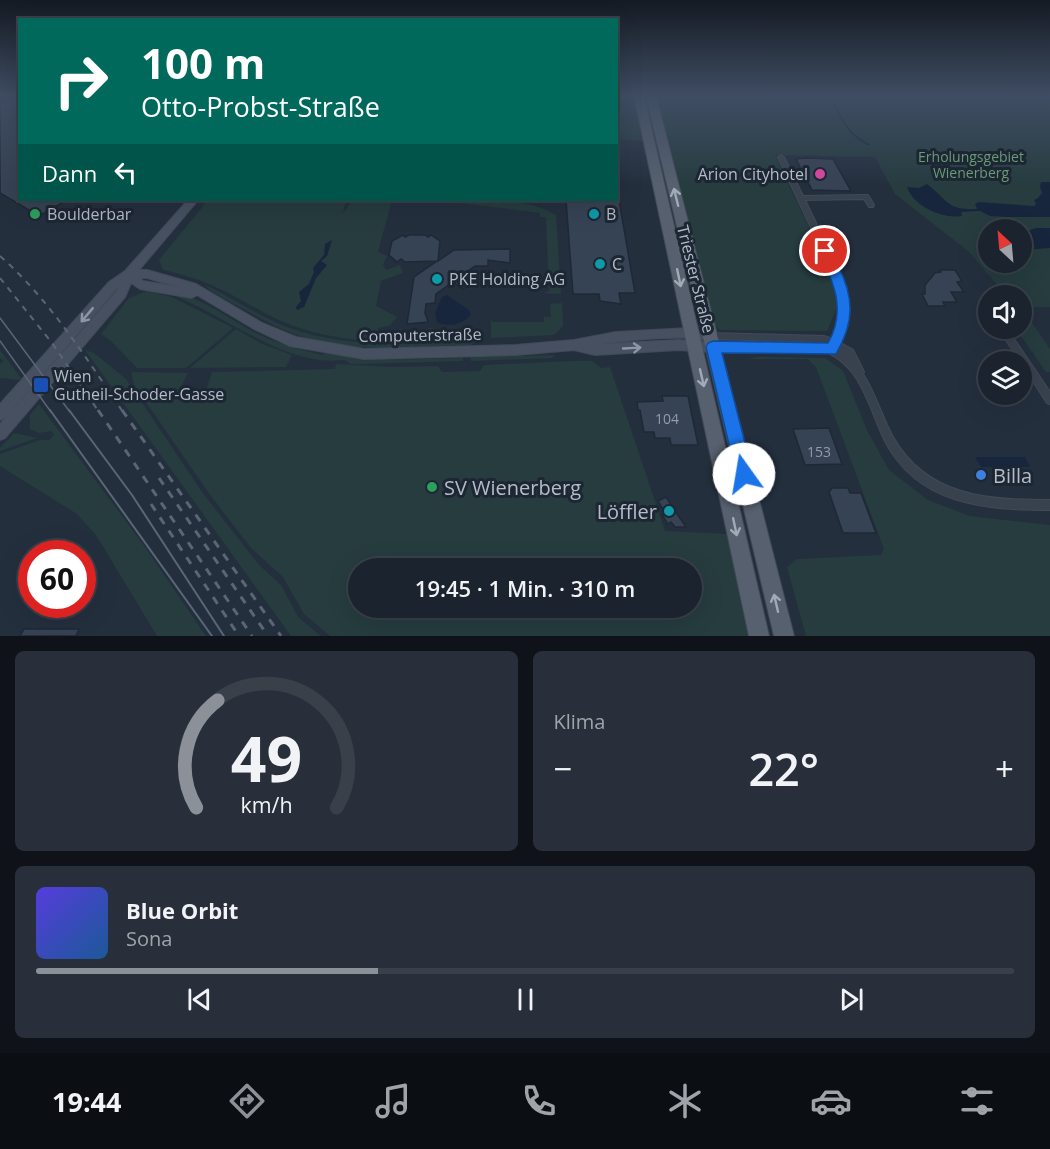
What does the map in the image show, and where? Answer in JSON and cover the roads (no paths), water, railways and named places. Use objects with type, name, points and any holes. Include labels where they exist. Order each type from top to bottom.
[{"type":"main road","name":"Triester Straße","points":[[646,126],[660,160],[712,341],[784,636]]},
{"type":"main road","name":"Triester Straße","points":[[659,126],[660,160],[692,340],[759,636]]},
{"type":"street","points":[[781,157],[843,288],[844,313],[834,346]]},
{"type":"street","points":[[800,198],[866,197],[871,205]]},
{"type":"street","points":[[0,414],[113,285],[129,274],[192,201]]},
{"type":"street","points":[[0,434],[121,294],[129,274]]},
{"type":"street","name":"Computerstraße","points":[[129,274],[140,285],[206,297],[258,326],[294,342],[335,350],[393,354],[516,350],[574,345],[595,350],[678,345],[692,340],[712,341]]},
{"type":"street","points":[[1010,339],[1050,400]]},
{"type":"street","points":[[712,341],[834,346]]},
{"type":"street","points":[[834,346],[861,378],[890,440],[901,456],[928,481],[954,495],[994,505],[1047,505],[1050,515]]},
{"type":"water","points":[[1041,182],[1050,182],[1050,217],[990,216],[980,211],[961,212],[962,216],[946,216],[922,206],[907,187],[919,188],[927,184],[953,206],[977,209],[975,204],[979,202],[1034,206],[1036,204],[1034,200],[1042,193]]},
{"type":"water","points":[[1050,228],[1050,248],[1032,249],[1032,229]]},
{"type":"water","points":[[332,240],[327,256],[321,261],[327,265],[316,278],[304,307],[297,310],[296,307],[301,301],[299,292],[309,284],[314,272],[313,268],[324,255],[325,244]]},
{"type":"water","points":[[447,295],[469,310],[471,315],[456,324],[446,325],[437,322],[435,313],[442,297]]},
{"type":"water","points":[[975,457],[1025,457],[1030,467],[981,467]]},
{"type":"waterway","points":[[846,126],[869,145]]},
{"type":"tram line","points":[[0,318],[70,412]]},
{"type":"tram line","points":[[0,341],[51,412]]},
{"type":"tram line","points":[[50,410],[212,636]]},
{"type":"tram line","points":[[69,410],[132,495],[224,636]]},
{"type":"railway","points":[[0,256],[51,310],[123,412]]},
{"type":"railway","points":[[0,278],[52,343],[99,412]]},
{"type":"railway","points":[[98,410],[252,636]]},
{"type":"railway","points":[[122,410],[281,636]]},
{"type":"railway","points":[[159,478],[268,636]]},
{"type":"railway","points":[[151,504],[239,636]]},
{"type":"place","name":"Arion Cityhotel","points":[[820,174]]},
{"type":"place","name":"Boulderbar","points":[[35,214]]},
{"type":"place","name":"B","points":[[594,214]]},
{"type":"place","name":"C","points":[[600,264]]},
{"type":"place","name":"PKE Holding AG","points":[[437,279]]},
{"type":"place","name":"Wien Gutheil-Schoder-Gasse","points":[[41,385]]},
{"type":"place","name":"Billa","points":[[981,475]]},
{"type":"place","name":"SV Wienerberg","points":[[432,487]]},
{"type":"place","name":"Löffler","points":[[669,511]]},
{"type":"park label","name":"Erholungsgebiet Wienerberg","points":[[971,164]]}]
